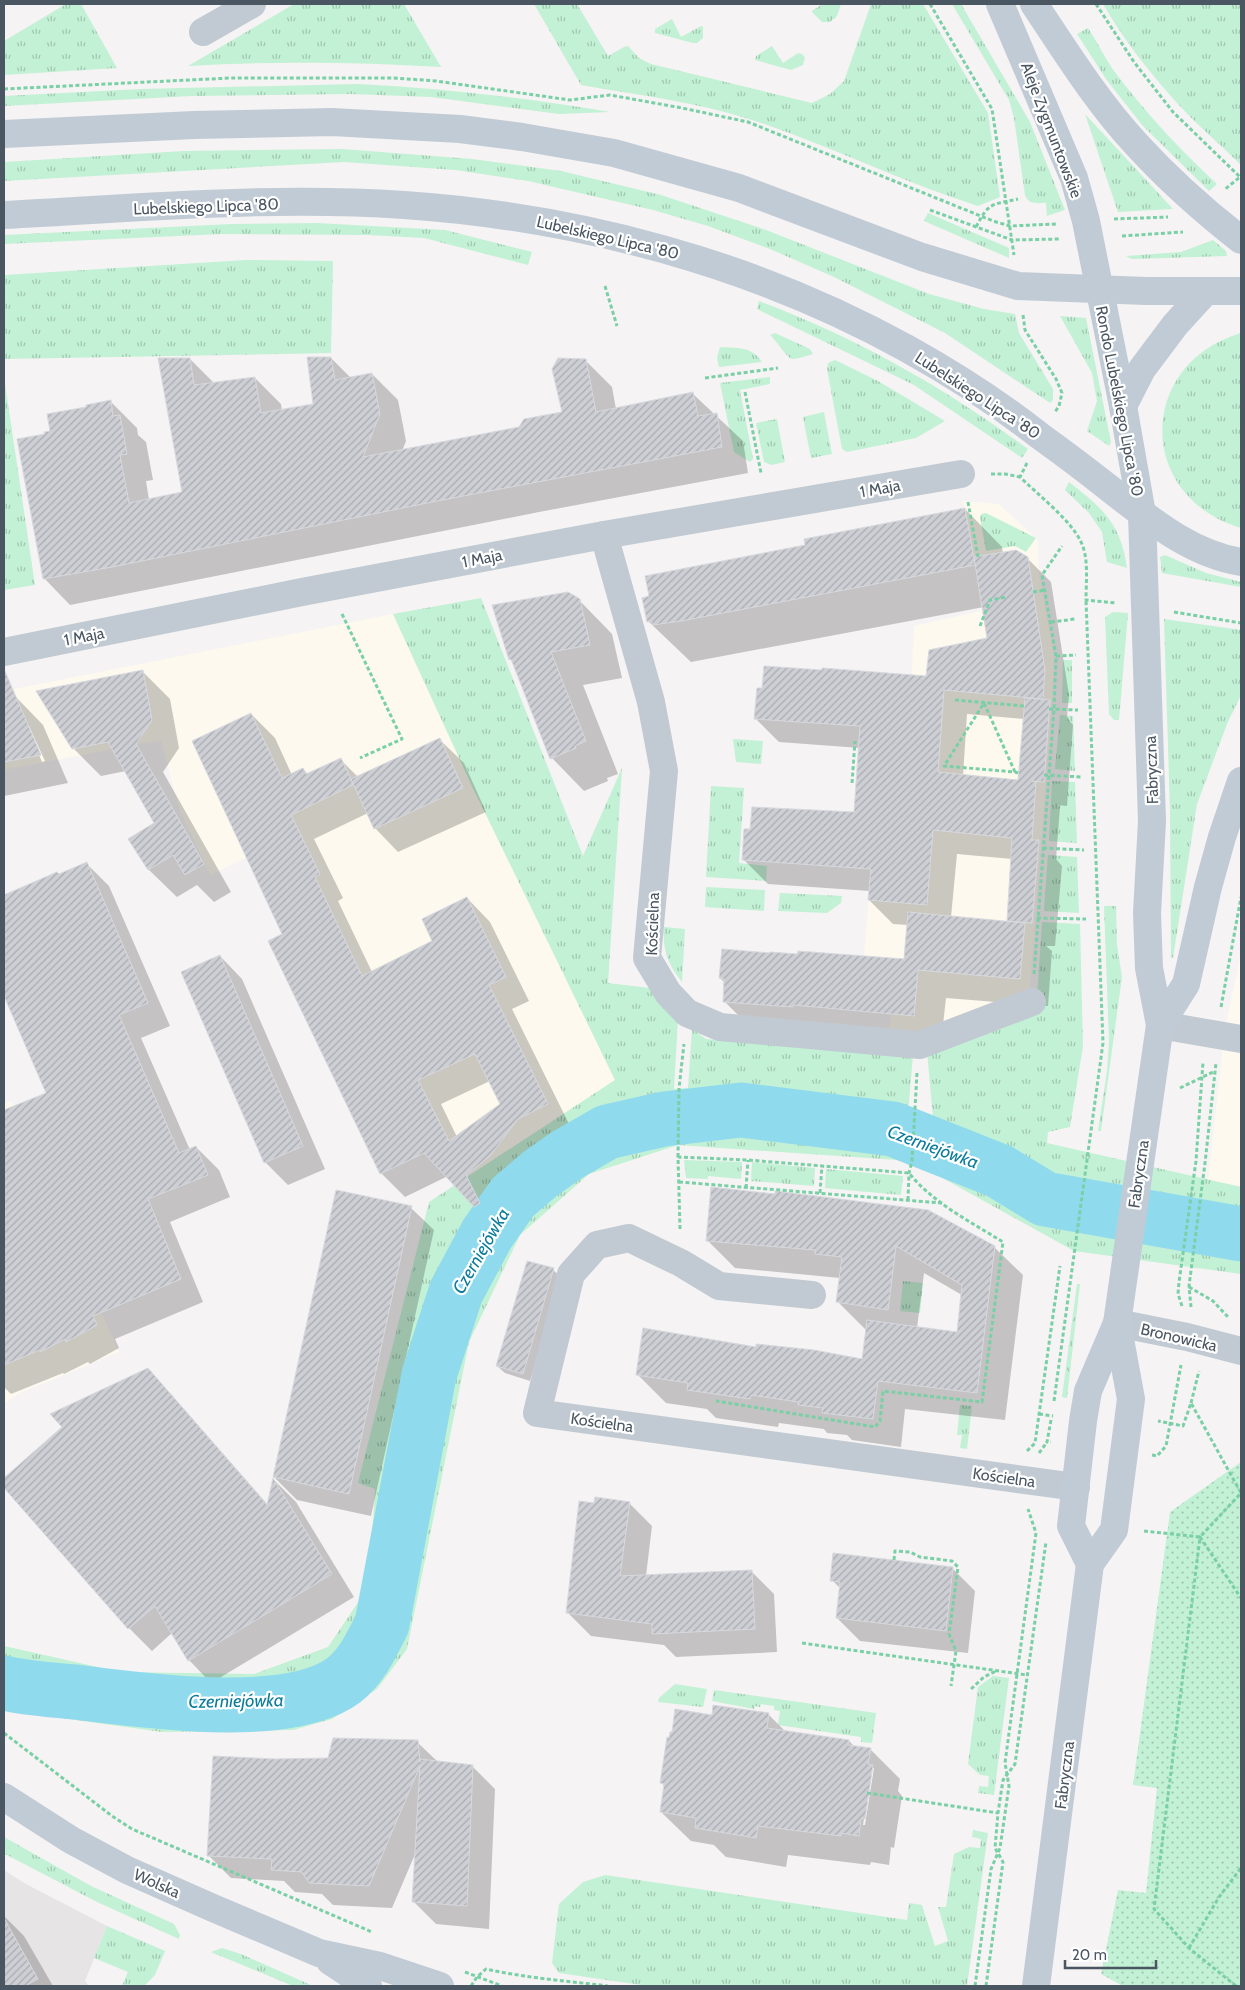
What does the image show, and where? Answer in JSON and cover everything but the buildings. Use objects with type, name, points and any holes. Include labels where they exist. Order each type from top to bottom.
[{"type":"street","points":[[203,32],[252,4]]},
{"type":"street","name":"Aleje Zygmuntowskie","points":[[1000,4],[1074,178],[1086,221],[1098,289]]},
{"type":"street","points":[[1034,4],[1086,81],[1136,144],[1176,185],[1241,240]]},
{"type":"street","points":[[4,134],[194,125],[332,122],[460,129],[522,137],[614,154],[739,188],[922,257],[1018,286],[1098,289]]},
{"type":"street","name":"Lubelskiego Lipca '80","points":[[4,215],[197,205],[298,203],[400,205],[524,217],[606,234],[652,246],[764,283],[831,311],[905,347],[968,385],[1010,414],[1142,514]]},
{"type":"street","name":"Rondo Lubelskiego Lipca '80","points":[[1241,291],[1098,289],[1123,406],[1142,514],[1200,550],[1226,560],[1241,562]]},
{"type":"street","points":[[1123,406],[1142,369],[1175,325],[1206,291]]},
{"type":"street","name":"1 Maja","points":[[4,652],[302,592],[604,535],[964,485]]},
{"type":"street","name":"Fabryczna","points":[[1090,1564],[1072,1526],[1088,1391],[1117,1323],[1160,1025],[1149,968],[1147,913],[1152,811],[1142,514]]},
{"type":"street","name":"Kościelna","points":[[604,535],[651,702],[664,771],[648,958],[668,993],[687,1013],[720,1027],[920,1046],[1032,1002]]},
{"type":"street","name":"Fabryczna","points":[[1160,1025],[1186,984],[1208,887],[1241,781]]},
{"type":"street","points":[[1160,1025],[1241,1039]]},
{"type":"street","name":"Kościelna","points":[[812,1295],[719,1286],[681,1263],[629,1238],[597,1245],[571,1274],[537,1414],[1076,1487]]},
{"type":"street","name":"Fabryczna","points":[[1036,1986],[1090,1564],[1114,1530],[1131,1399],[1117,1323]]},
{"type":"street","name":"Bronowicka","points":[[1117,1323],[1187,1337],[1241,1351]]},
{"type":"street","name":"Wolska","points":[[4,1797],[71,1840],[127,1870],[319,1953],[368,1986]]},
{"type":"street","name":"Wolska","points":[[319,1953],[449,1978]]},
{"type":"path","points":[[930,4],[992,109],[1015,260]]},
{"type":"path","points":[[1096,4],[1134,62],[1173,112],[1241,178],[1231,186]]},
{"type":"path","points":[[928,194],[1010,226],[1060,224]]},
{"type":"path","points":[[976,227],[984,211],[991,205],[1018,199]]},
{"type":"path","points":[[930,210],[1012,240],[1068,239]]},
{"type":"path","points":[[1118,219],[1174,216]]},
{"type":"path","points":[[1122,236],[1184,232]]},
{"type":"path","points":[[606,286],[617,326]]},
{"type":"path","points":[[1023,314],[1025,330],[1056,379],[1062,393],[1058,408]]},
{"type":"path","points":[[705,378],[778,368]]},
{"type":"path","points":[[745,392],[760,473]]},
{"type":"path","points":[[1024,1480],[1034,1460],[1047,1442],[1103,1043],[1085,560],[1082,543],[1072,528],[1020,477],[1029,460]]},
{"type":"path","points":[[964,485],[978,557]]},
{"type":"path","points":[[1032,1002],[1046,775],[1056,656],[1042,575],[1062,546]]},
{"type":"path","points":[[1033,592],[1045,590]]},
{"type":"path","points":[[984,595],[990,600]]},
{"type":"path","points":[[990,600],[1006,597]]},
{"type":"path","points":[[980,626],[990,600]]},
{"type":"path","points":[[1086,600],[1121,604]]},
{"type":"path","points":[[1164,611],[1241,622]]},
{"type":"path","points":[[342,614],[402,739],[360,758]]},
{"type":"path","points":[[1051,622],[1075,619]]},
{"type":"path","points":[[1056,656],[1076,654]]},
{"type":"path","points":[[955,700],[1024,706]]},
{"type":"path","points":[[984,703],[1017,773],[944,766],[984,703]]},
{"type":"path","points":[[1052,709],[1078,710]]},
{"type":"path","points":[[852,783],[855,741]]},
{"type":"path","points":[[1046,775],[1081,777]]},
{"type":"path","points":[[1043,848],[1084,850]]},
{"type":"path","points":[[1037,918],[1086,918]]},
{"type":"path","points":[[681,1263],[678,1157],[679,1088],[687,1013]]},
{"type":"path","points":[[908,1200],[916,1082]]},
{"type":"path","points":[[678,1157],[822,1165],[909,1173],[943,1203],[1003,1242],[982,1402],[883,1391],[880,1421],[875,1427],[716,1401]]},
{"type":"path","points":[[746,1188],[748,1160]]},
{"type":"path","points":[[1196,1161],[1178,1294],[1182,1306],[1191,1313],[1189,1284],[1206,1163]]},
{"type":"path","points":[[820,1194],[822,1165]]},
{"type":"path","points":[[679,1182],[943,1203]]},
{"type":"path","points":[[975,1986],[991,1869],[998,1854],[1009,1786],[1005,1762],[1036,1532],[1027,1506],[1020,1458],[1035,1443],[1060,1266]]},
{"type":"path","points":[[1144,1454],[1157,1456],[1166,1446],[1183,1360]]},
{"type":"path","points":[[1154,1421],[1183,1426],[1200,1368]]},
{"type":"path","points":[[1191,1403],[1241,1493],[1200,1537],[1154,1909],[1189,1948],[1236,1986]]},
{"type":"path","points":[[1047,1442],[1056,1443]]},
{"type":"path","points":[[1143,1531],[1200,1537]]},
{"type":"path","points":[[986,1986],[1003,1862],[995,1848],[998,1813],[1003,1780],[1015,1764],[1046,1536]]},
{"type":"path","points":[[1200,1537],[1241,1598]]},
{"type":"path","points":[[894,1560],[896,1550],[910,1552],[920,1557],[952,1561],[958,1567],[949,1634],[956,1650],[951,1686]]},
{"type":"path","points":[[802,1643],[1027,1675]]},
{"type":"path","points":[[971,1689],[984,1677],[996,1671]]},
{"type":"path","points":[[4,1733],[112,1816],[132,1829],[377,1934]]},
{"type":"path","points":[[867,1793],[998,1813]]},
{"type":"path","points":[[1189,1948],[1219,1897],[1241,1868]]},
{"type":"path","points":[[471,1986],[486,1969],[513,1975],[608,1986]]},
{"type":"path","points":[[449,1978],[477,1977],[502,1986]]},
{"type":"shaded area","points":[[963,501],[999,504],[1038,540],[1039,574],[1054,657],[1029,999],[929,1029],[889,1034],[893,989],[864,957],[870,879],[875,879],[911,686],[914,626],[981,611],[975,565]]},
{"type":"shaded area","points":[[393,614],[471,784],[615,1080],[454,1185],[424,1153],[273,845],[210,875],[179,809],[161,740],[4,770],[4,691]]},
{"type":"shaded area","points":[[1241,953],[1241,1186],[1208,1180],[1225,1028]]},
{"type":"shaded area","points":[[11,1101],[119,1352],[20,1393],[4,1404],[4,1104]]},
{"type":"shaded area","points":[[4,1870],[24,1883],[107,1926],[85,1981],[89,1986],[4,1986]]},
{"type":"green space","points":[[66,4],[81,4],[117,68],[4,75],[4,41]]},
{"type":"green space","points":[[294,4],[404,4],[441,67],[314,63],[188,66]]},
{"type":"green space","points":[[534,4],[577,4],[608,56],[628,46],[639,58],[651,64],[812,103],[830,94],[844,81],[871,4],[923,4],[988,113],[1000,197],[978,206],[921,186],[752,120],[689,104],[581,85]]},
{"type":"green space","points":[[823,4],[841,4],[837,16],[830,22],[822,22],[812,12]]},
{"type":"green space","points":[[952,4],[961,4],[1030,122],[1065,210],[1047,216],[1046,203],[1033,203],[1025,195],[1014,118],[1009,100]]},
{"type":"green space","points":[[1103,4],[1241,5],[1241,165],[1192,119],[1167,92],[1128,43]]},
{"type":"green space","points":[[672,19],[681,37],[701,26],[703,27],[703,38],[697,43],[693,43],[655,33],[655,29]]},
{"type":"green space","points":[[1088,28],[1114,71],[1150,116],[1217,184],[1209,191],[1142,125],[1106,79],[1077,34]]},
{"type":"green space","points":[[772,46],[783,63],[798,53],[802,54],[805,58],[803,65],[791,70],[755,60],[756,56]]},
{"type":"green space","points":[[358,84],[484,94],[610,112],[559,114],[431,97],[350,94],[192,96],[4,106],[4,96],[141,89]]},
{"type":"green space","points":[[1085,114],[1173,209],[1118,212]]},
{"type":"green space","points":[[342,149],[472,159],[561,171],[661,195],[766,230],[929,294],[984,309],[1015,314],[1019,333],[1053,389],[1053,400],[1050,403],[945,333],[834,277],[770,249],[708,226],[653,210],[528,181],[455,170],[344,162],[4,181],[4,162],[184,151]]},
{"type":"green space","points":[[928,213],[1009,248],[1009,258],[924,221]]},
{"type":"green space","points":[[316,223],[445,230],[532,252],[528,265],[424,238],[368,235],[222,234],[4,244],[4,235],[232,224]]},
{"type":"green space","points":[[1213,240],[1226,251],[1227,256],[1132,259],[1126,256],[1181,252]]},
{"type":"green space","points":[[246,260],[333,261],[331,353],[4,359],[4,275]]},
{"type":"green space","points":[[759,301],[830,331],[899,366],[965,405],[1028,449],[1022,458],[914,385],[757,309]]},
{"type":"green space","points":[[1060,316],[1086,318],[1111,442],[1109,446],[1087,431],[1097,401],[1092,373]]},
{"type":"green space","points":[[775,333],[810,349],[813,354],[790,358],[770,335]]},
{"type":"green space","points":[[1241,333],[1241,528],[1207,512],[1182,489],[1167,461],[1162,431],[1167,400],[1182,372],[1207,349]]},
{"type":"green space","points":[[720,347],[749,350],[762,362],[719,367],[717,358]]},
{"type":"green space","points":[[835,360],[878,381],[945,421],[916,438],[847,452],[842,449],[827,369],[828,363]]},
{"type":"green space","points":[[4,377],[35,585],[4,590]]},
{"type":"green space","points":[[770,377],[770,384],[740,390],[753,459],[750,462],[734,452],[720,383]]},
{"type":"green space","points":[[824,412],[832,454],[811,458],[803,417]]},
{"type":"green space","points":[[777,419],[785,462],[771,465],[764,462],[756,423]]},
{"type":"green space","points":[[1069,482],[1100,509],[1115,528],[1124,552],[1127,568],[1107,562],[1102,532],[1089,513],[1065,490]]},
{"type":"green space","points":[[986,513],[1036,538],[1026,552],[1015,546],[986,551],[980,517],[981,514]]},
{"type":"green space","points":[[1165,555],[1206,573],[1241,582],[1241,587],[1162,573],[1160,557]]},
{"type":"green space","points":[[481,598],[583,856],[622,768],[608,983],[658,989],[678,1019],[674,1089],[688,1088],[692,1029],[706,1039],[913,1055],[908,1114],[933,1118],[927,1051],[1036,1014],[1042,922],[1080,924],[1083,1046],[1070,1127],[1048,1132],[1047,1143],[1241,1187],[1241,1274],[1074,1251],[912,1161],[678,1145],[589,1174],[520,1235],[469,1342],[407,1649],[377,1689],[332,1719],[293,1730],[162,1732],[4,1710],[4,1646],[120,1672],[254,1674],[328,1647],[369,1586],[375,1489],[358,1483],[429,1202],[615,1080],[471,784],[393,614]]},
{"type":"green space","points":[[1113,612],[1128,613],[1119,720],[1114,720],[1109,714],[1105,617]]},
{"type":"green space","points":[[1164,619],[1241,630],[1241,695],[1227,724],[1197,804],[1173,958],[1171,958],[1170,810]]},
{"type":"green space","points":[[1063,660],[1072,660],[1072,703],[1062,703]]},
{"type":"green space","points":[[1060,715],[1073,716],[1075,771],[1055,769]]},
{"type":"green space","points":[[733,739],[763,741],[761,764],[736,762]]},
{"type":"green space","points":[[1052,781],[1075,782],[1077,843],[1049,841]]},
{"type":"green space","points":[[711,786],[744,788],[739,863],[767,866],[766,881],[706,877]]},
{"type":"green space","points":[[1048,855],[1077,857],[1079,913],[1044,911]]},
{"type":"green space","points":[[706,887],[765,890],[764,911],[705,907]]},
{"type":"green space","points":[[780,893],[842,896],[841,903],[827,913],[778,911]]},
{"type":"green space","points":[[1104,906],[1116,906],[1117,945],[1122,977],[1101,1131],[1098,1131],[1107,1071],[1109,1041]]},
{"type":"green space","points":[[664,927],[685,929],[682,982],[667,956],[664,942]]},
{"type":"green space","points":[[684,1160],[742,1162],[741,1179],[708,1176],[708,1179],[686,1178]]},
{"type":"green space","points":[[752,1162],[815,1168],[814,1186],[751,1181]]},
{"type":"green space","points":[[826,1169],[903,1176],[901,1195],[825,1188]]},
{"type":"green space","points":[[903,1281],[923,1283],[920,1313],[900,1311]]},
{"type":"green space","points":[[1077,1284],[1080,1284],[1067,1398],[1062,1397]]},
{"type":"green space","points":[[960,1405],[972,1406],[967,1449],[960,1448],[962,1435],[957,1435]]},
{"type":"green space","points":[[1241,1462],[1241,1986],[1123,1986],[1101,1974],[1118,1890],[1146,1893],[1157,1788],[1133,1785],[1170,1512]]},
{"type":"green space","points":[[993,1676],[1009,1678],[994,1795],[978,1793],[979,1786],[988,1787],[989,1776],[980,1775],[968,1764],[978,1687]]},
{"type":"green space","points":[[675,1684],[707,1689],[703,1707],[658,1702],[659,1698]]},
{"type":"green space","points":[[714,1690],[876,1713],[872,1743],[861,1742],[861,1737],[778,1725],[780,1711],[774,1710],[774,1706],[761,1704],[760,1707],[755,1706],[754,1709],[712,1701]]},
{"type":"green space","points":[[973,1830],[988,1833],[967,1986],[648,1986],[559,1973],[552,1963],[559,1904],[583,1882],[605,1875],[907,1920],[909,1903],[922,1905],[935,1946],[948,1941],[938,1907],[946,1907],[954,1854],[969,1847],[980,1848],[981,1839],[972,1837]]},
{"type":"green space","points":[[4,1837],[91,1886],[174,1924],[180,1935],[179,1939],[97,1902],[5,1854]]},
{"type":"green space","points":[[107,1926],[165,1951],[155,1975],[144,1986],[122,1986],[128,1972],[94,1958]]},
{"type":"green space","points":[[222,1948],[241,1954],[313,1986],[293,1986],[211,1952]]},
{"type":"waterway","name":"Czerniejówka","points":[[4,1683],[144,1700],[218,1705],[255,1704],[290,1700],[320,1693],[344,1680],[366,1654],[382,1624],[429,1375],[456,1292],[487,1234],[513,1197],[540,1174],[567,1155],[607,1132],[664,1119],[741,1110],[893,1129],[999,1171],[1045,1199],[1241,1234]]}]
